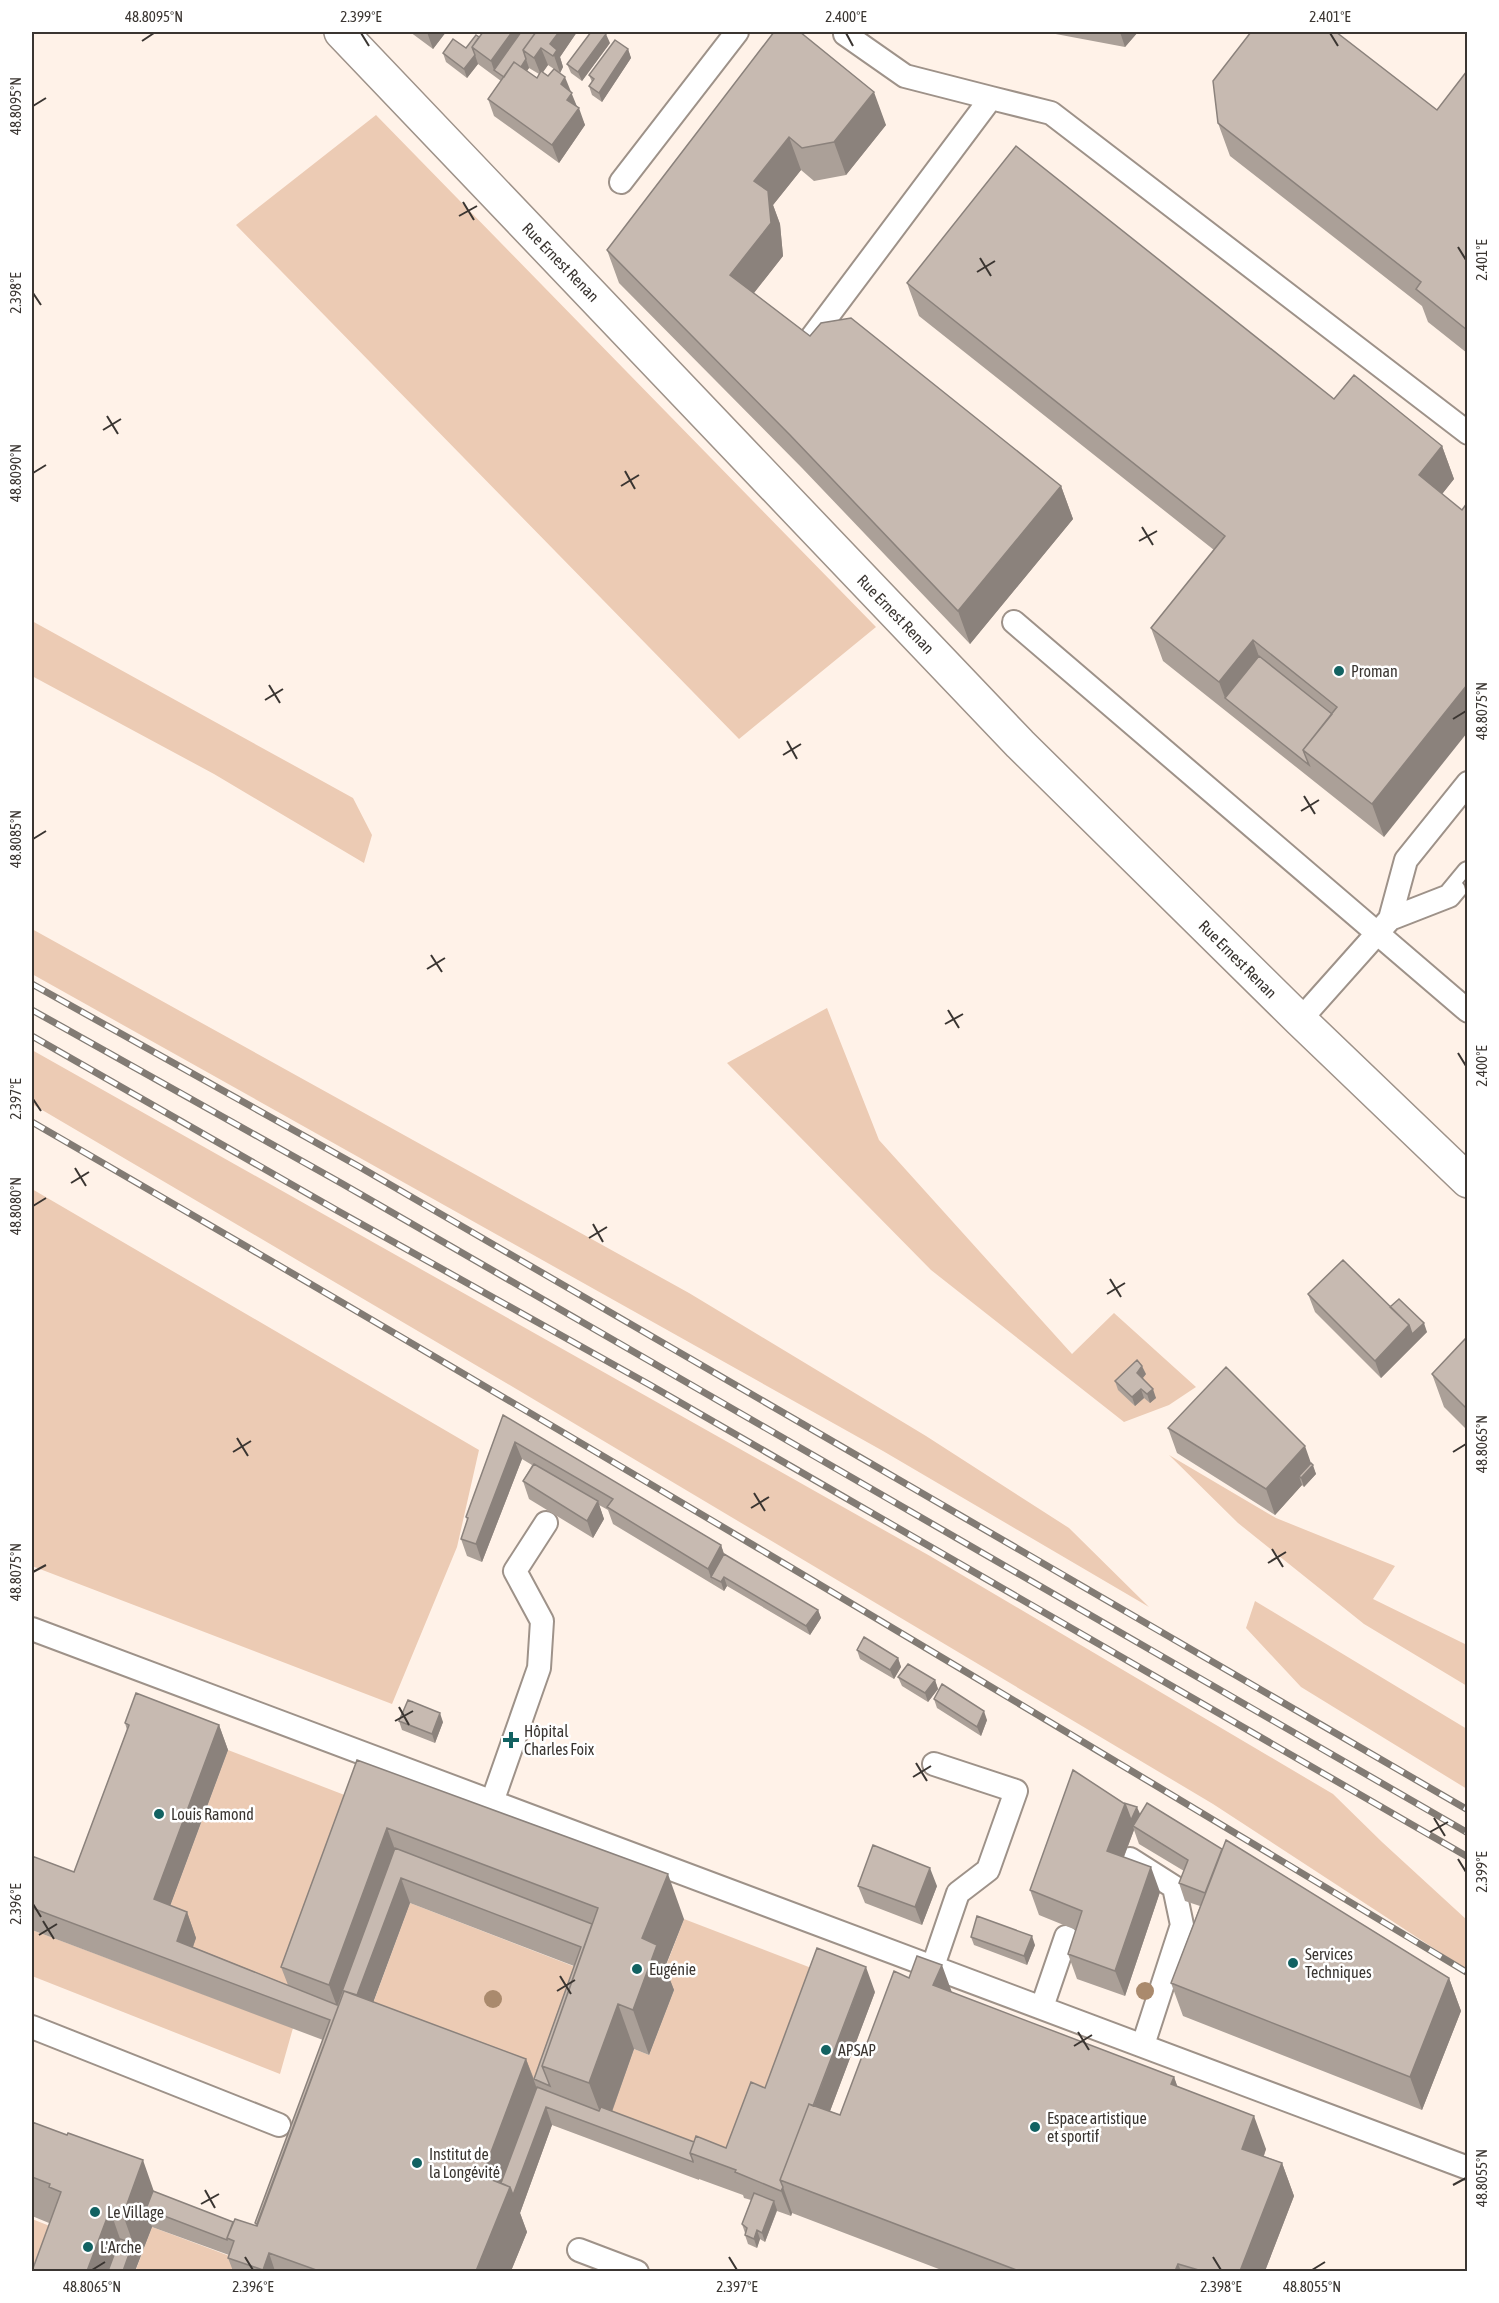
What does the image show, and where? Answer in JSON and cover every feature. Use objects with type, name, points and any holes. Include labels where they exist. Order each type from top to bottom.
[{"type":"street","name":"Rue Ernest Renan","points":[[341,32],[1020,744],[1467,1181]]},
{"type":"lane","points":[[621,182],[737,32]]},
{"type":"lane","points":[[845,34],[904,76],[1051,113],[1467,434]]},
{"type":"lane","points":[[812,337],[991,98]]},
{"type":"lane","points":[[1014,622],[1384,926],[1467,1011]]},
{"type":"lane","points":[[1300,1020],[1384,926],[1406,860],[1467,783]]},
{"type":"lane","points":[[1384,926],[1449,896],[1467,873]]},
{"type":"lane","points":[[492,1802],[540,1668],[542,1621],[515,1571],[546,1523]]},
{"type":"lane","points":[[32,1629],[1467,2168]]},
{"type":"lane","points":[[933,1966],[958,1893],[988,1870],[1016,1791],[934,1764]]},
{"type":"lane","points":[[1130,1859],[1174,1887],[1182,1925],[1143,2045]]},
{"type":"lane","points":[[1042,2007],[1066,1937]]},
{"type":"lane","points":[[32,2027],[279,2125]]},
{"type":"lane","points":[[579,2250],[637,2271]]},
{"type":"shaded area","points":[[376,115],[876,627],[739,739],[236,225]]},
{"type":"shaded area","points":[[32,621],[353,798],[372,835],[364,863],[214,774],[32,676]]},
{"type":"shaded area","points":[[32,929],[689,1293],[926,1436],[1069,1528],[1149,1607],[883,1451],[32,974]]},
{"type":"shaded area","points":[[827,1008],[879,1140],[1072,1354],[1114,1313],[1196,1387],[1169,1405],[1124,1422],[931,1270],[727,1063]]},
{"type":"shaded area","points":[[32,1050],[930,1556],[1333,1794],[1467,1920],[1467,1970],[1213,1804],[513,1387],[32,1104]]},
{"type":"shaded area","points":[[32,1189],[479,1450],[457,1547],[392,1704],[32,1566]]},
{"type":"shaded area","points":[[1169,1455],[1276,1518],[1395,1566],[1373,1599],[1467,1645],[1467,1686],[1364,1624],[1238,1523]]},
{"type":"shaded area","points":[[1255,1601],[1467,1729],[1467,1789],[1301,1687],[1246,1628]]},
{"type":"shaded area","points":[[228,1750],[373,1806],[298,2012],[186,1966],[163,1925]]},
{"type":"shaded area","points":[[410,1903],[591,1973],[543,2105],[361,2036]]},
{"type":"shaded area","points":[[684,1919],[827,1974],[735,2173],[607,2125],[634,2049],[649,2055],[674,1990],[659,1984]]},
{"type":"shaded area","points":[[32,1930],[293,2028],[280,2074],[32,1976]]},
{"type":"shaded area","points":[[32,2219],[65,2232],[32,2271]]},
{"type":"shaded area","points":[[152,2227],[251,2264],[248,2271],[135,2272]]},
{"type":"building","points":[[483,32],[512,32],[491,61],[472,47]]},
{"type":"building","points":[[521,32],[536,32],[523,50],[526,59],[521,67],[514,62],[504,77],[494,70]]},
{"type":"building","points":[[536,32],[559,32],[550,44],[557,50],[553,56],[541,48],[534,58],[523,50]]},
{"type":"building","points":[[591,32],[606,34],[578,72],[567,64]]},
{"type":"building","points":[[774,32],[800,32],[874,92],[834,142],[802,148],[789,137],[754,181],[768,191],[771,223],[730,275],[810,336],[821,323],[851,318],[1061,486],[958,611],[790,435],[607,250]]},
{"type":"building","points":[[1251,32],[1336,32],[1437,110],[1467,71],[1467,330],[1416,289],[1421,282],[1218,123],[1213,81]]},
{"type":"building","points":[[476,35],[479,37],[472,47],[475,55],[464,69],[443,53],[453,39],[466,48]]},
{"type":"building","points":[[615,40],[628,49],[599,93],[589,86],[594,79],[589,75]]},
{"type":"building","points":[[514,62],[537,78],[541,71],[548,76],[554,69],[565,77],[561,84],[572,93],[567,100],[579,108],[552,145],[488,99]]},
{"type":"building","points":[[1016,146],[1334,399],[1354,375],[1442,446],[1419,475],[1462,510],[1467,503],[1467,685],[1372,804],[1303,750],[1337,707],[1253,640],[1219,682],[1151,628],[1225,536],[907,283]]},
{"type":"building","points":[[1259,656],[1332,714],[1303,750],[1309,765],[1225,698]]},
{"type":"building","points":[[1343,1260],[1409,1325],[1375,1361],[1308,1294]]},
{"type":"building","points":[[1399,1299],[1424,1323],[1412,1334],[1409,1325],[1390,1307]]},
{"type":"building","points":[[1467,1337],[1467,1409],[1432,1374]]},
{"type":"building","points":[[1137,1360],[1142,1366],[1137,1373],[1153,1389],[1147,1394],[1141,1389],[1132,1397],[1115,1381]]},
{"type":"building","points":[[1226,1367],[1305,1446],[1266,1489],[1168,1428]]},
{"type":"building","points":[[503,1415],[721,1545],[708,1569],[607,1507],[613,1499],[515,1442],[476,1544],[461,1539],[468,1518],[466,1517]]},
{"type":"building","points":[[1311,1463],[1313,1465],[1301,1478],[1299,1476]]},
{"type":"building","points":[[534,1464],[598,1501],[587,1521],[523,1481]]},
{"type":"building","points":[[724,1554],[818,1610],[806,1626],[724,1577],[721,1582],[711,1577]]},
{"type":"building","points":[[864,1637],[898,1658],[890,1670],[857,1650]]},
{"type":"building","points":[[908,1664],[935,1680],[925,1693],[898,1677]]},
{"type":"building","points":[[942,1684],[984,1711],[977,1727],[934,1699]]},
{"type":"building","points":[[136,1693],[219,1725],[154,1899],[187,1912],[177,1941],[337,2005],[395,1848],[592,1924],[542,2066],[550,2086],[534,2079],[581,1947],[401,1878],[357,1995],[344,1991],[257,2224],[255,2223],[330,2020],[32,1908],[32,1856],[74,1872],[129,1725],[125,1723]]},
{"type":"building","points":[[408,1700],[440,1713],[432,1734],[399,1721]]},
{"type":"building","points":[[357,1760],[668,1874],[642,1938],[657,1945],[633,2010],[618,2004],[589,2083],[542,2066],[598,1908],[387,1828],[329,1985],[281,1967]]},
{"type":"building","points":[[1073,1770],[1125,1804],[1107,1851],[1151,1867],[1115,1971],[1068,1954],[1082,1911],[1030,1890]]},
{"type":"building","points":[[1147,1803],[1222,1849],[1205,1893],[1179,1883],[1188,1860],[1133,1826]]},
{"type":"building","points":[[1125,1804],[1137,1807],[1131,1820]]},
{"type":"building","name":"Services Techniques","points":[[1226,1840],[1449,1978],[1410,2077],[1171,1983]]},
{"type":"building","points":[[873,1845],[930,1868],[915,1907],[858,1886]]},
{"type":"building","points":[[977,1916],[1032,1936],[1024,1956],[971,1937]]},
{"type":"building","points":[[817,1948],[866,1967],[813,2106],[809,2104],[780,2180],[783,2187],[781,2191],[735,2172],[736,2170],[690,2153],[696,2136],[726,2148],[751,2082],[765,2088]]},
{"type":"building","name":"Espace artistique et sportif","points":[[917,1956],[942,1965],[933,1985],[1174,2077],[1171,2084],[1254,2116],[1242,2149],[1282,2163],[1240,2271],[1202,2271],[1178,2264],[1175,2271],[1019,2271],[780,2180],[809,2104],[840,2115],[894,1971],[909,1978]]},
{"type":"building","name":"Institut de la Longévité","points":[[344,1991],[526,2059],[482,2176],[510,2187],[476,2271],[319,2271],[269,2253],[263,2270],[228,2258],[234,2241],[227,2238],[235,2219],[257,2226]]},
{"type":"building","points":[[537,2087],[599,2111],[601,2107],[694,2142],[690,2153],[693,2162],[546,2107],[513,2195],[510,2187],[501,2183]]},
{"type":"building","points":[[32,2122],[143,2160],[123,2215],[110,2210],[87,2271],[32,2271],[61,2192],[49,2187],[50,2184],[32,2177]]},
{"type":"building","points":[[153,2191],[233,2222],[227,2240],[146,2209]]},
{"type":"building","points":[[754,2193],[774,2201],[762,2233],[757,2230],[754,2239],[745,2235],[747,2228],[742,2224]]},
{"type":"building","points":[[120,2239],[133,2243],[123,2271],[108,2271]]},
{"type":"railway","points":[[32,984],[358,1166],[1468,1810]]},
{"type":"railway","points":[[32,1010],[341,1183],[1468,1833]]},
{"type":"railway","points":[[32,1036],[338,1211],[650,1385],[1468,1857]]},
{"type":"railway","points":[[32,1122],[751,1544],[1468,1973]]},
{"type":"place","name":"Proman","points":[[1339,671]]},
{"type":"place","name":"Hôpital Charles Foix","points":[[511,1740]]},
{"type":"place","name":"Louis Ramond","points":[[159,1814]]},
{"type":"place","name":"Services Techniques","points":[[1293,1963]]},
{"type":"place","name":"Eugénie","points":[[637,1969]]},
{"type":"place","name":"APSAP","points":[[826,2050]]},
{"type":"place","name":"Espace artistique et sportif","points":[[1035,2127]]},
{"type":"place","name":"Institut de la Longévité","points":[[417,2163]]},
{"type":"place","name":"Le Village","points":[[95,2212]]},
{"type":"place","name":"L'Arche","points":[[88,2247]]}]
